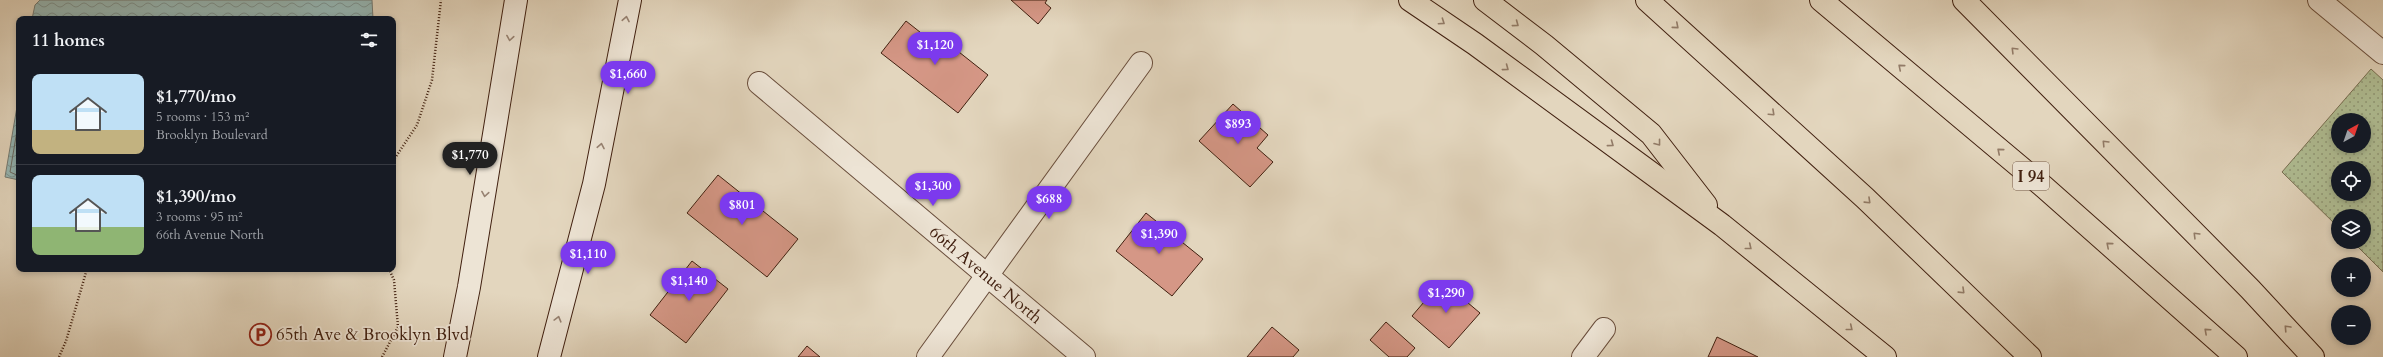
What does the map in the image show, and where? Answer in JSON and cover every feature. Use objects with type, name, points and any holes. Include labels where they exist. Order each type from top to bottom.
[{"type":"highway","points":[[1410,0],[1475,44],[1722,225],[1885,357]]},
{"type":"highway","points":[[1485,0],[1544,45],[1651,134],[1722,225]]},
{"type":"highway","points":[[1647,0],[1865,198],[2030,357]]},
{"type":"highway","name":"I 94","points":[[1821,0],[2044,187],[2236,357]]},
{"type":"highway","points":[[1964,0],[2250,289],[2313,357]]},
{"type":"street","points":[[455,357],[469,287],[516,0]]},
{"type":"street","points":[[548,357],[594,184],[630,0]]},
{"type":"street","points":[[2319,0],[2383,53]]},
{"type":"street","points":[[928,357],[1141,63]]},
{"type":"street","name":"66th Avenue North","points":[[759,84],[1084,357]]},
{"type":"street","points":[[1584,357],[1604,329]]},
{"type":"path","points":[[396,156],[417,125],[432,80],[441,0]]},
{"type":"path","points":[[59,357],[66,341],[86,272]]},
{"type":"path","points":[[382,357],[398,326],[394,280],[390,272]]},
{"type":"green space","points":[[2371,69],[2383,80],[2383,272],[2371,260],[2371,257],[2368,257],[2360,249],[2371,249],[2371,209],[2331,209],[2331,220],[2282,172],[2331,115],[2331,153],[2371,153],[2371,113],[2333,113]]},
{"type":"water","points":[[40,0],[372,0],[373,16],[33,16],[35,5]]},
{"type":"water","points":[[16,113],[16,179],[5,177]]},
{"type":"building","points":[[1011,0],[1047,0],[1045,3],[1051,8],[1038,24]]},
{"type":"building","points":[[906,21],[930,40],[935,33],[988,75],[958,113],[881,53]]},
{"type":"building","points":[[1233,104],[1268,135],[1257,148],[1273,162],[1250,187],[1199,141]]},
{"type":"building","points":[[718,175],[798,239],[767,277],[687,213]]},
{"type":"building","points":[[1146,213],[1203,259],[1172,296],[1116,251]]},
{"type":"building","points":[[692,261],[728,289],[686,343],[650,315]]},
{"type":"building","points":[[1442,281],[1480,313],[1449,348],[1412,316]]},
{"type":"building","points":[[1386,322],[1415,348],[1407,357],[1389,357],[1370,340]]},
{"type":"building","points":[[1272,327],[1299,350],[1293,357],[1247,357]]},
{"type":"building","points":[[1717,337],[1758,357],[1708,357]]},
{"type":"building","points":[[807,346],[820,357],[798,357]]},
{"type":"place","name":"65th Ave & Brooklyn Blvd","points":[[261,334]]}]
